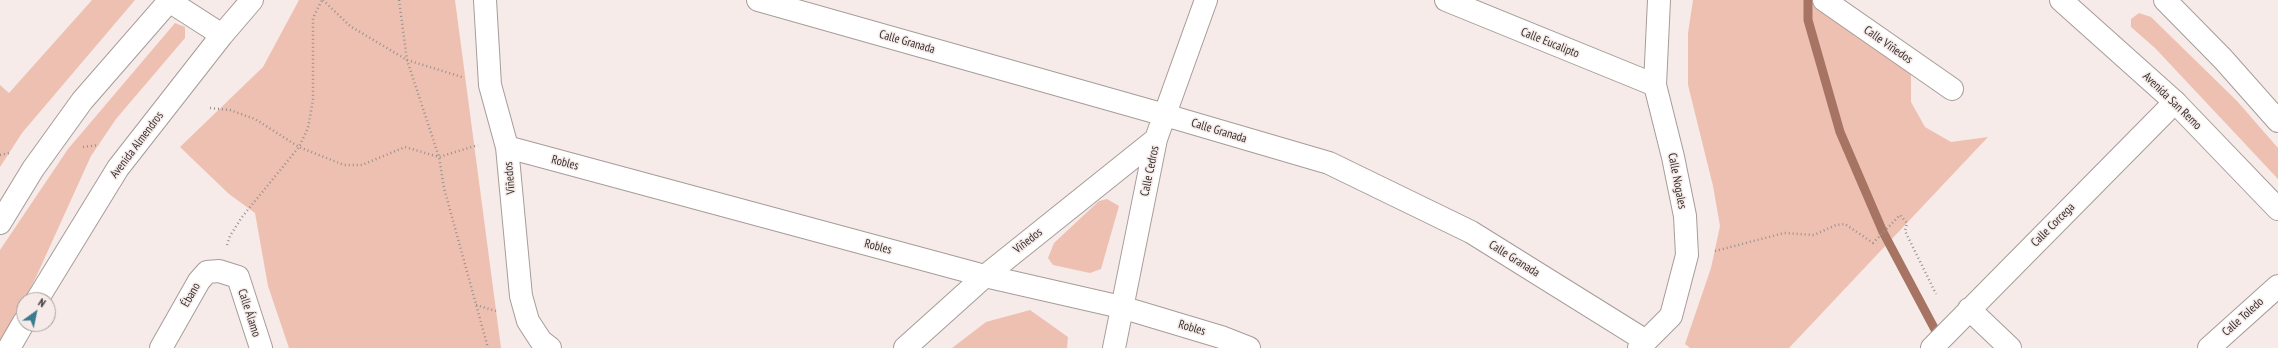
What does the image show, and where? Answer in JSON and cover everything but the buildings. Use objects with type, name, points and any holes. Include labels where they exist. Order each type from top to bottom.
[{"type":"street","name":"Avenida Almendros","points":[[42,292],[118,168],[222,35],[252,0]]},
{"type":"street","name":"Viñedos","points":[[485,0],[490,86],[507,147],[521,296],[528,321],[541,341],[550,348]]},
{"type":"street","name":"Calle Granada","points":[[758,0],[1329,163],[1471,232],[1642,344]]},
{"type":"street","name":"Calle Cedros","points":[[1114,348],[1121,307],[1156,139],[1206,0]]},
{"type":"street","name":"Calle Eucalipto","points":[[1446,0],[1655,85]]},
{"type":"street","name":"Calle Nogales","points":[[1642,344],[1671,316],[1686,255],[1684,216],[1673,157],[1655,85],[1659,0]]},
{"type":"street","name":"Calle Viñedos","points":[[1824,0],[1952,89]]},
{"type":"street","points":[[2165,0],[2223,59],[2278,121]]},
{"type":"street","points":[[0,223],[33,168],[82,101],[170,1],[222,35]]},
{"type":"street","name":"Avenida San Remo","points":[[2072,3],[2175,102],[2278,209]]},
{"type":"street","name":"Calle Corcega","points":[[1932,348],[2175,102]]},
{"type":"street","name":"Viñedos","points":[[905,348],[985,276],[1156,139]]},
{"type":"street","name":"Robles","points":[[507,147],[985,276],[1121,307],[1221,337],[1249,348]]},
{"type":"street","name":"Ébano","points":[[161,348],[199,281],[207,272],[228,274]]},
{"type":"street","name":"Calle Álamo","points":[[228,274],[261,348]]},
{"type":"street","name":"Calle Toledo","points":[[2209,348],[2278,286]]},
{"type":"street","points":[[1969,309],[2010,348]]},
{"type":"street","points":[[9,348],[18,332]]},
{"type":"path","points":[[228,274],[230,236],[242,217],[299,146],[308,128],[313,100],[313,18],[323,0],[350,26],[407,60],[490,86]]},
{"type":"path","points":[[399,0],[407,60],[439,157],[444,188],[488,348]]},
{"type":"path","points":[[210,108],[230,110],[255,119],[299,146],[344,165],[362,165],[406,147],[439,157],[482,144]]},
{"type":"path","points":[[1686,255],[1708,253],[1784,233],[1814,235],[1836,225],[1845,224],[1873,243],[1900,216],[1907,223],[1905,231],[1936,294]]},
{"type":"shaded area","points":[[92,0],[135,0],[22,133],[0,167],[0,85],[9,93]]},
{"type":"shaded area","points":[[299,0],[455,0],[501,348],[289,348],[268,286],[255,213],[229,194],[180,147],[263,67]]},
{"type":"shaded area","points":[[1693,0],[1811,0],[1897,58],[1911,72],[1911,102],[1925,127],[1951,142],[1988,137],[1789,348],[1690,348],[1685,344],[1711,268],[1720,226],[1713,186],[1688,85],[1688,33]]},
{"type":"shaded area","points":[[2139,13],[2151,17],[2237,101],[2278,148],[2278,179],[2155,48],[2131,27],[2131,19]]},
{"type":"shaded area","points":[[175,23],[185,27],[185,38],[116,119],[91,156],[28,292],[16,292],[16,316],[0,348],[0,250],[68,149]]},
{"type":"shaded area","points":[[1107,199],[1119,206],[1101,269],[1090,273],[1053,265],[1048,258],[1054,243],[1099,201]]},
{"type":"shaded area","points":[[1030,310],[1068,337],[1067,348],[952,348],[986,322]]},
{"type":"waterway","points":[[1808,0],[1808,20],[1840,132],[1883,232],[1940,339]]}]
